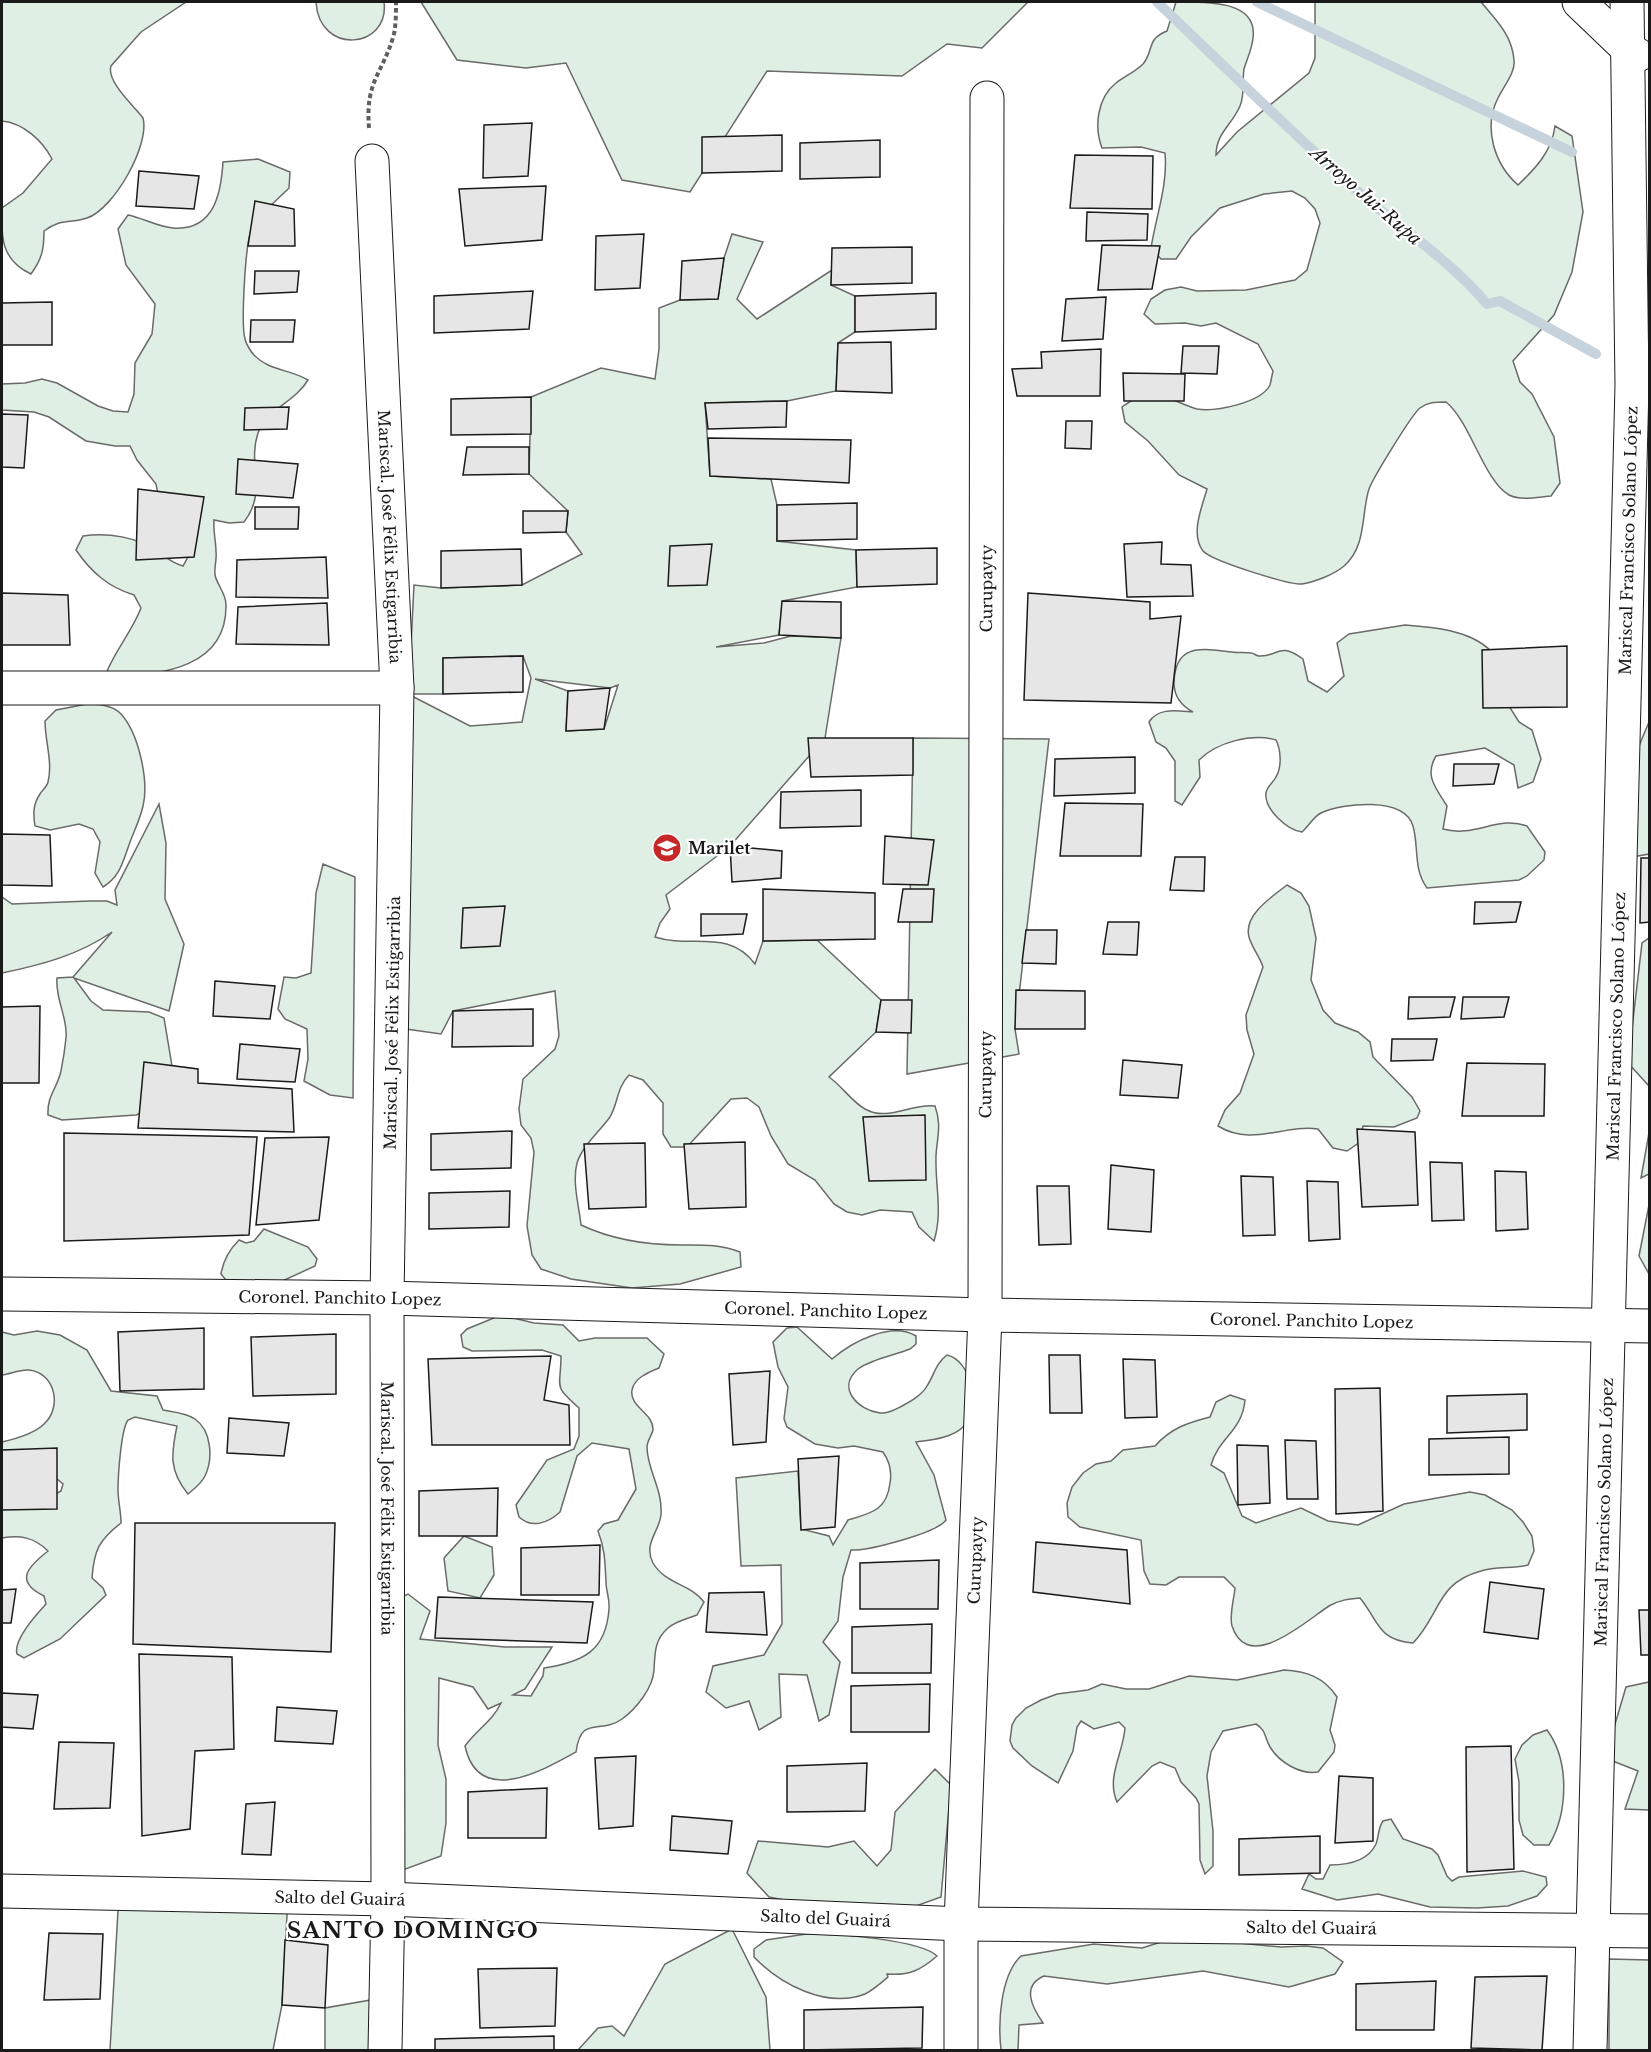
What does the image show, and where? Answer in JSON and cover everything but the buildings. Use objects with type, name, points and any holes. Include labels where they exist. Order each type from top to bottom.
[{"type":"street","points":[[1579,2],[1638,55]]},
{"type":"street","name":"Mariscal Francisco Solano López","points":[[1590,2050],[1632,385],[1638,55],[1627,2]]},
{"type":"street","name":"Curupayty","points":[[961,2050],[961,1924],[985,1316],[987,98]]},
{"type":"street","name":"Mariscal. José Félix Estigarribia","points":[[372,161],[397,688],[387,1298],[388,1899],[385,2050]]},
{"type":"street","points":[[2,687],[397,688]]},
{"type":"street","name":"Coronel. Panchito Lopez","points":[[2,1294],[387,1298],[985,1316],[1650,1326]]},
{"type":"street","name":"Salto del Guairá","points":[[2,1891],[388,1899],[961,1924],[1650,1931]]},
{"type":"path","points":[[372,161],[368,107],[370,88],[394,34],[396,2]]},
{"type":"green space","points":[[2,2],[186,2],[141,32],[111,66],[112,79],[116,86],[143,118],[144,130],[141,144],[128,175],[108,202],[97,212],[81,220],[55,224],[44,231],[42,254],[31,274],[8,255],[3,238],[2,208],[23,193],[52,159],[43,145],[31,134],[17,125],[2,121]]},
{"type":"green space","points":[[316,2],[384,2],[383,18],[376,29],[366,37],[353,40],[340,38],[329,31],[320,19]]},
{"type":"green space","points":[[421,2],[1028,2],[982,48],[947,44],[902,76],[767,71],[690,192],[622,180],[566,63],[526,68],[457,60]]},
{"type":"green space","points":[[1176,2],[1215,3],[1228,6],[1247,16],[1252,26],[1253,38],[1244,69],[1242,102],[1221,135],[1216,155],[1237,132],[1309,73],[1315,58],[1315,2],[1481,2],[1498,22],[1507,35],[1513,51],[1514,65],[1498,98],[1491,121],[1491,133],[1497,156],[1518,185],[1547,151],[1555,126],[1572,136],[1583,212],[1572,272],[1554,315],[1513,361],[1520,382],[1532,394],[1554,437],[1560,483],[1551,496],[1514,497],[1500,488],[1455,411],[1446,402],[1432,403],[1420,408],[1401,433],[1369,489],[1360,539],[1351,558],[1340,569],[1313,581],[1302,584],[1294,583],[1267,577],[1220,561],[1203,551],[1197,537],[1197,529],[1207,489],[1179,475],[1148,441],[1125,422],[1122,407],[1148,394],[1163,396],[1205,410],[1237,405],[1265,391],[1270,385],[1273,371],[1258,344],[1216,323],[1201,326],[1185,323],[1155,324],[1144,314],[1151,299],[1165,290],[1181,287],[1197,291],[1246,290],[1295,280],[1307,270],[1320,223],[1315,209],[1305,198],[1292,191],[1264,194],[1220,208],[1191,237],[1176,259],[1161,259],[1151,248],[1163,189],[1165,153],[1141,147],[1102,148],[1098,122],[1101,105],[1110,89],[1143,64],[1153,42],[1160,34],[1167,31]]},
{"type":"green space","points":[[258,159],[290,172],[289,188],[269,207],[252,229],[247,249],[244,283],[245,339],[251,352],[266,364],[308,380],[296,394],[267,418],[258,433],[255,445],[255,500],[244,522],[229,523],[214,520],[215,575],[225,597],[226,605],[223,627],[214,645],[200,657],[183,666],[143,675],[104,679],[141,608],[134,595],[108,583],[82,558],[76,550],[83,536],[112,535],[132,539],[183,566],[190,553],[159,499],[156,484],[137,460],[130,446],[86,441],[49,417],[34,412],[2,410],[2,384],[25,383],[42,379],[57,383],[98,406],[113,411],[128,412],[134,394],[135,363],[152,334],[155,304],[126,265],[118,229],[128,215],[173,228],[198,223],[213,208],[220,186],[223,162]]},
{"type":"green space","points":[[732,234],[763,242],[737,299],[757,319],[832,270],[831,285],[855,296],[855,332],[838,343],[836,391],[787,401],[705,403],[710,476],[771,479],[777,505],[777,541],[856,550],[857,587],[783,601],[779,635],[716,647],[764,643],[791,636],[841,638],[825,738],[730,846],[666,895],[670,909],[660,923],[655,937],[733,946],[755,964],[763,941],[817,940],[881,1000],[876,1032],[829,1077],[860,1106],[874,1112],[882,1114],[935,1106],[939,1125],[936,1156],[938,1220],[934,1241],[919,1227],[912,1212],[880,1210],[862,1215],[847,1212],[834,1204],[815,1180],[788,1164],[771,1136],[759,1107],[747,1098],[731,1099],[687,1147],[671,1147],[663,1134],[663,1103],[643,1080],[629,1075],[622,1085],[610,1117],[587,1145],[577,1163],[576,1186],[581,1225],[630,1241],[732,1249],[740,1252],[741,1267],[680,1284],[632,1288],[571,1279],[541,1269],[532,1255],[527,1226],[534,1152],[531,1138],[521,1125],[519,1109],[523,1079],[555,1049],[559,1036],[555,991],[453,1011],[441,1034],[392,1027],[414,585],[441,588],[522,585],[582,554],[566,532],[568,511],[529,474],[531,397],[601,368],[655,379],[659,349],[659,308],[680,300],[718,299],[724,258]],"holes":[[[523,656],[531,678],[522,722],[470,726],[409,694],[443,694],[443,658]],[[535,679],[610,688],[618,685],[604,729],[566,731],[568,691]]]},
{"type":"green space","points":[[1405,625],[1461,634],[1472,638],[1490,650],[1507,703],[1519,722],[1532,730],[1541,759],[1533,782],[1518,788],[1514,765],[1485,748],[1436,756],[1431,770],[1433,782],[1447,806],[1443,829],[1466,831],[1506,823],[1527,826],[1545,852],[1544,860],[1527,876],[1519,880],[1427,888],[1418,866],[1413,826],[1407,816],[1386,806],[1372,804],[1331,809],[1318,815],[1302,832],[1290,827],[1278,818],[1266,799],[1266,793],[1276,777],[1280,764],[1280,753],[1276,740],[1267,738],[1235,741],[1206,754],[1199,760],[1200,777],[1182,805],[1175,801],[1175,761],[1166,748],[1156,742],[1149,722],[1163,712],[1193,712],[1179,700],[1174,688],[1179,660],[1185,654],[1192,651],[1211,650],[1266,656],[1283,650],[1288,651],[1303,659],[1308,681],[1327,692],[1344,676],[1337,643],[1349,634]]},
{"type":"green space","points":[[87,704],[110,707],[121,714],[133,733],[141,758],[145,784],[142,811],[122,864],[117,874],[103,887],[95,873],[100,842],[93,829],[79,824],[50,830],[35,826],[34,817],[36,802],[47,784],[49,775],[45,721],[56,710]]},
{"type":"green space","points":[[1649,722],[1649,854],[1626,858],[1628,772]]},
{"type":"green space","points":[[913,738],[1049,739],[1015,1029],[1019,1054],[907,1074]]},
{"type":"green space","points":[[159,804],[166,843],[165,899],[184,944],[169,1011],[74,978],[91,1001],[103,1010],[149,1012],[164,1018],[173,1072],[149,1110],[136,1115],[62,1120],[48,1115],[49,1102],[61,1071],[66,1038],[57,978],[73,977],[112,932],[86,947],[59,958],[2,973],[2,897],[12,904],[107,901],[117,905],[115,890]]},
{"type":"green space","points":[[323,864],[355,877],[353,1098],[330,1095],[304,1081],[308,1059],[307,1029],[285,1019],[278,1009],[284,977],[296,978],[311,973],[316,893]]},
{"type":"green space","points":[[1287,885],[1301,893],[1309,906],[1316,938],[1311,980],[1323,1010],[1335,1023],[1358,1032],[1370,1042],[1373,1057],[1412,1097],[1420,1111],[1417,1118],[1394,1127],[1363,1126],[1360,1142],[1347,1151],[1333,1148],[1318,1129],[1305,1128],[1268,1134],[1243,1135],[1218,1126],[1225,1110],[1240,1093],[1254,1054],[1247,1030],[1246,1015],[1263,967],[1249,937],[1250,921],[1267,900]]},
{"type":"green space","points":[[1649,938],[1649,1086],[1628,1063],[1642,943]]},
{"type":"green space","points":[[1649,1133],[1649,1174],[1641,1178]]},
{"type":"green space","points":[[1649,1205],[1649,1274],[1639,1256]]},
{"type":"green space","points":[[264,1229],[308,1247],[317,1259],[315,1266],[278,1283],[226,1280],[221,1274],[222,1269],[233,1247],[239,1240],[246,1243],[254,1241]]},
{"type":"green space","points":[[501,1315],[534,1323],[563,1325],[579,1341],[595,1338],[647,1338],[664,1354],[659,1368],[639,1379],[632,1390],[634,1401],[650,1419],[653,1430],[647,1445],[649,1464],[660,1497],[661,1515],[651,1544],[650,1556],[658,1570],[692,1591],[704,1602],[697,1615],[671,1626],[660,1637],[656,1648],[651,1684],[633,1710],[614,1723],[587,1729],[582,1733],[576,1752],[529,1775],[497,1780],[483,1775],[472,1765],[465,1746],[501,1703],[488,1709],[473,1687],[439,1678],[438,1745],[446,1779],[446,1823],[441,1856],[400,1871],[395,1600],[408,1594],[430,1611],[420,1639],[505,1647],[552,1647],[525,1689],[513,1695],[531,1696],[543,1676],[544,1668],[558,1666],[580,1658],[590,1652],[603,1636],[609,1605],[605,1562],[598,1531],[604,1524],[618,1520],[636,1489],[629,1449],[592,1443],[577,1456],[560,1512],[545,1522],[535,1524],[519,1517],[516,1505],[547,1460],[574,1449],[579,1436],[579,1408],[561,1390],[561,1356],[542,1350],[472,1351],[463,1347],[461,1335],[467,1329]]},
{"type":"green space","points":[[797,1327],[832,1359],[861,1340],[884,1332],[906,1332],[916,1336],[916,1344],[910,1349],[870,1362],[858,1369],[852,1376],[849,1390],[852,1397],[864,1408],[886,1413],[913,1400],[925,1389],[938,1365],[947,1355],[955,1359],[968,1375],[973,1397],[972,1408],[969,1418],[959,1430],[942,1438],[916,1442],[934,1475],[946,1520],[930,1530],[901,1540],[872,1548],[851,1550],[843,1577],[838,1621],[823,1642],[840,1662],[829,1715],[819,1721],[807,1675],[779,1674],[781,1717],[759,1730],[749,1701],[726,1708],[706,1692],[713,1666],[764,1655],[782,1624],[781,1565],[741,1566],[736,1478],[798,1471],[801,1529],[829,1536],[833,1545],[848,1520],[871,1512],[882,1505],[886,1499],[891,1479],[889,1463],[883,1452],[854,1446],[838,1448],[815,1444],[787,1427],[784,1419],[788,1387],[778,1367],[773,1342],[787,1328]]},
{"type":"green space","points":[[37,1331],[60,1335],[87,1350],[111,1391],[157,1396],[163,1410],[184,1414],[195,1419],[201,1424],[208,1438],[210,1454],[205,1476],[188,1494],[177,1478],[173,1462],[177,1426],[135,1417],[128,1420],[122,1442],[119,1474],[118,1494],[121,1523],[107,1535],[99,1546],[93,1568],[92,1578],[103,1588],[106,1595],[60,1639],[24,1658],[17,1654],[18,1642],[26,1628],[46,1604],[44,1596],[29,1585],[27,1574],[35,1562],[48,1551],[26,1538],[2,1538],[2,1495],[54,1495],[61,1491],[63,1484],[51,1474],[2,1462],[2,1442],[24,1436],[40,1428],[50,1417],[54,1401],[50,1384],[38,1373],[26,1370],[2,1375],[2,1332],[14,1335]]},
{"type":"green space","points":[[1230,1395],[1245,1400],[1243,1411],[1240,1420],[1219,1448],[1211,1465],[1224,1473],[1242,1516],[1256,1523],[1301,1508],[1328,1521],[1358,1525],[1404,1504],[1470,1492],[1485,1495],[1512,1510],[1523,1522],[1532,1536],[1534,1551],[1528,1565],[1487,1569],[1466,1576],[1455,1583],[1447,1591],[1413,1643],[1385,1634],[1360,1598],[1333,1604],[1278,1640],[1264,1645],[1251,1646],[1240,1640],[1231,1622],[1235,1588],[1224,1577],[1179,1577],[1166,1585],[1150,1584],[1144,1571],[1141,1540],[1080,1527],[1068,1517],[1067,1503],[1072,1487],[1083,1473],[1096,1464],[1111,1461],[1123,1450],[1155,1446],[1180,1427],[1210,1417],[1216,1402]]},
{"type":"green space","points":[[464,1536],[492,1547],[494,1575],[480,1598],[448,1591],[444,1558]]},
{"type":"green space","points":[[1284,1670],[1314,1676],[1326,1684],[1337,1697],[1330,1730],[1335,1745],[1334,1752],[1318,1772],[1304,1771],[1279,1758],[1270,1747],[1262,1729],[1256,1724],[1223,1731],[1211,1752],[1207,1776],[1213,1831],[1213,1866],[1205,1874],[1200,1860],[1199,1804],[1181,1782],[1175,1768],[1160,1762],[1152,1766],[1117,1802],[1113,1784],[1114,1774],[1125,1728],[1119,1722],[1094,1729],[1081,1721],[1077,1727],[1073,1751],[1058,1783],[1032,1766],[1013,1748],[1010,1741],[1012,1725],[1026,1708],[1057,1694],[1088,1690],[1102,1684],[1126,1689],[1149,1689],[1189,1676],[1237,1680]]},
{"type":"green space","points":[[1649,1682],[1649,1810],[1625,1809],[1638,1771],[1605,1758],[1626,1687]]},
{"type":"green space","points":[[1547,1730],[1560,1757],[1564,1787],[1563,1803],[1560,1818],[1549,1845],[1534,1845],[1523,1835],[1519,1820],[1519,1782],[1515,1759],[1522,1745],[1533,1735]]},
{"type":"green space","points":[[935,1769],[951,1785],[941,1897],[902,1911],[814,1906],[769,1897],[747,1873],[758,1841],[828,1847],[854,1841],[877,1866],[891,1850],[895,1812]]},
{"type":"green space","points":[[1391,1819],[1403,1839],[1432,1849],[1438,1855],[1447,1876],[1452,1881],[1459,1877],[1523,1871],[1546,1877],[1547,1885],[1537,1896],[1508,1906],[1477,1908],[1430,1907],[1378,1894],[1337,1900],[1302,1889],[1309,1874],[1316,1879],[1323,1879],[1330,1865],[1350,1863],[1368,1854],[1376,1844],[1383,1821]]},
{"type":"green space","points":[[119,1893],[288,1897],[282,2005],[273,2050],[110,2050]]},
{"type":"green space","points":[[732,1929],[766,1997],[770,2050],[578,2050],[598,2028],[612,2026],[624,2036],[665,1964]]},
{"type":"green space","points":[[813,1933],[859,1936],[897,1942],[928,1950],[937,1956],[914,1971],[887,1974],[888,1977],[865,1994],[850,1998],[820,1996],[790,1985],[754,1957],[754,1949],[766,1940]]},
{"type":"green space","points":[[1177,1937],[1281,1947],[1323,1948],[1343,1962],[1335,1974],[1289,1987],[1203,1971],[1107,1984],[1044,1976],[1037,1980],[1031,1991],[1032,2004],[1043,2023],[1019,2025],[1018,2050],[1001,2050],[1002,2000],[1009,1975],[1021,1956],[1094,1944],[1142,1948]]},
{"type":"green space","points":[[1609,1959],[1649,1960],[1649,2050],[1609,2050]]},
{"type":"green space","points":[[388,1997],[387,2050],[325,2050],[325,2008]]},
{"type":"waterway","name":"Arroyo Jui-Rupa","points":[[1157,2],[1356,190],[1441,259],[1487,304],[1500,301],[1596,354]]},
{"type":"waterway","name":"Arroyo Jui-Rupa","points":[[1257,2],[1572,152]]},
{"type":"place","name":"Marilet","points":[[667,848]]},
{"type":"district","name":"SANTO DOMINGO","points":[[413,1930]]}]
